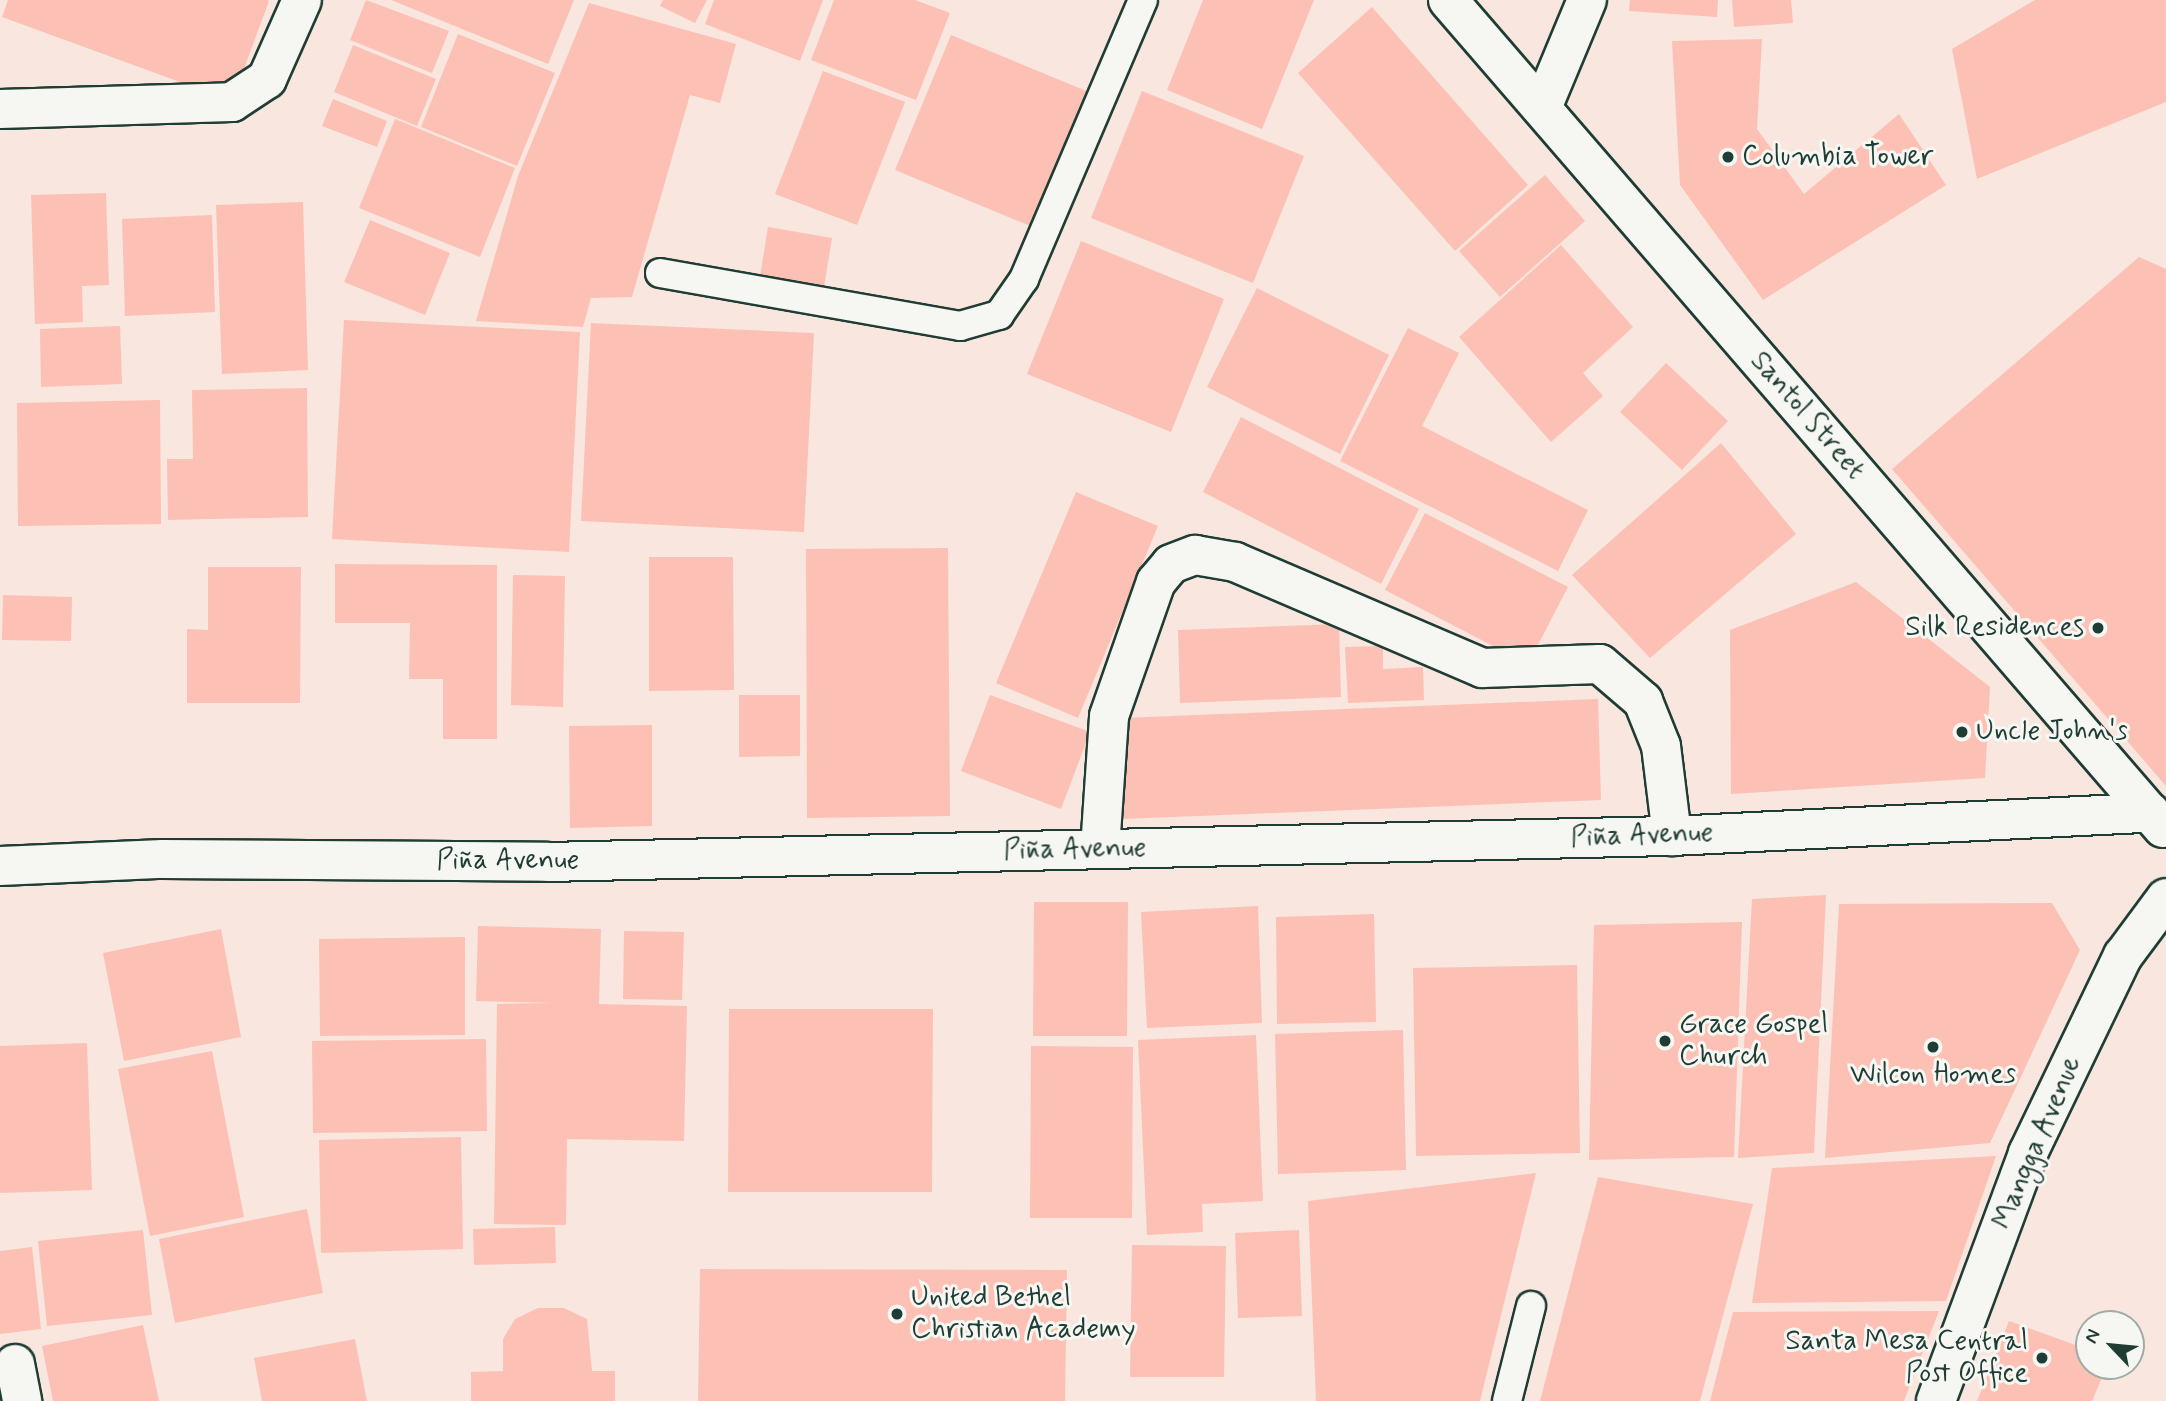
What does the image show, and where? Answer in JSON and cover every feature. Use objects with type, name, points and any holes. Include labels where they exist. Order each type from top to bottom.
[{"type":"street","points":[[0,109],[232,102],[267,79],[302,0]]},
{"type":"street","name":"Santol Street","points":[[1448,0],[2158,822]]},
{"type":"street","points":[[1542,108],[1587,0]]},
{"type":"street","points":[[1100,849],[1109,716],[1156,582],[1171,564],[1195,555],[1235,562],[1482,668],[1600,664],[1643,701],[1661,746],[1672,836]]},
{"type":"street","name":"Piña Avenue","points":[[0,866],[163,859],[548,862],[2158,822]]},
{"type":"street","name":"Mangga Avenue","points":[[1936,1401],[2028,1153],[2123,956],[2166,898]]},
{"type":"street","points":[[15,1364],[22,1401]]},
{"type":"lane","points":[[660,273],[960,326],[999,315],[1024,279],[1143,0]]},
{"type":"lane","points":[[1507,1401],[1531,1307]]},
{"type":"building","points":[[8,0],[269,1],[232,101],[2,17]]},
{"type":"building","points":[[366,0],[449,31],[432,73],[350,40]]},
{"type":"building","points":[[391,0],[574,0],[548,64]]},
{"type":"building","points":[[663,0],[707,0],[695,23],[660,6]]},
{"type":"building","points":[[714,0],[823,0],[800,61],[705,24]]},
{"type":"building","points":[[834,0],[915,0],[950,13],[916,100],[811,60]]},
{"type":"building","points":[[1203,0],[1314,0],[1262,129],[1167,90]]},
{"type":"building","points":[[1630,0],[1718,0],[1717,17],[1629,11]]},
{"type":"building","points":[[1732,0],[1791,0],[1793,23],[1734,27]]},
{"type":"building","points":[[2035,0],[2166,0],[2166,102],[1977,179],[1952,49]]},
{"type":"building","points":[[589,3],[736,44],[720,103],[690,95],[632,297],[591,298],[583,327],[476,321],[518,176]]},
{"type":"building","points":[[1372,7],[1528,185],[1455,251],[1298,73]]},
{"type":"building","points":[[458,34],[555,73],[517,166],[421,127]]},
{"type":"building","points":[[951,35],[1096,95],[1040,230],[895,170]]},
{"type":"building","name":"Columbia Tower","points":[[1762,39],[1757,129],[1804,194],[1899,114],[1946,185],[1763,300],[1680,185],[1672,41]]},
{"type":"building","points":[[353,45],[436,79],[417,126],[334,92]]},
{"type":"building","points":[[823,71],[905,102],[857,225],[775,194]]},
{"type":"building","points":[[1142,91],[1304,156],[1253,283],[1091,218]]},
{"type":"building","points":[[333,99],[387,121],[377,147],[322,126]]},
{"type":"building","points":[[395,119],[515,168],[480,257],[359,208]]},
{"type":"building","points":[[1545,175],[1585,221],[1500,297],[1459,251]]},
{"type":"building","points":[[106,193],[109,285],[82,286],[83,322],[35,324],[31,195]]},
{"type":"building","points":[[303,202],[308,370],[222,374],[216,205]]},
{"type":"building","points":[[212,215],[215,312],[125,316],[122,219]]},
{"type":"building","points":[[370,220],[450,253],[425,315],[344,282]]},
{"type":"building","points":[[768,227],[832,238],[822,299],[758,289]]},
{"type":"building","points":[[1081,241],[1224,299],[1171,432],[1027,374]]},
{"type":"building","points":[[1561,245],[1633,327],[1583,373],[1603,396],[1551,442],[1459,337]]},
{"type":"building","name":"Silk Residences","points":[[2139,257],[2166,269],[2166,786],[1892,469]]},
{"type":"building","points":[[1257,288],[1389,355],[1340,454],[1207,387]]},
{"type":"building","points":[[344,320],[580,332],[569,552],[332,539]]},
{"type":"building","points":[[591,323],[814,333],[804,532],[581,521]]},
{"type":"building","points":[[120,326],[122,384],[41,387],[40,329]]},
{"type":"building","points":[[1408,328],[1459,353],[1422,426],[1588,510],[1558,571],[1340,461]]},
{"type":"building","points":[[1666,363],[1728,421],[1682,470],[1620,412]]},
{"type":"building","points":[[307,388],[308,517],[168,520],[167,459],[193,459],[192,390]]},
{"type":"building","points":[[160,400],[161,524],[18,526],[17,403]]},
{"type":"building","points":[[1241,417],[1419,509],[1381,584],[1203,492]]},
{"type":"building","points":[[1721,443],[1796,534],[1650,658],[1572,575]]},
{"type":"building","points":[[1076,492],[1158,526],[1078,718],[996,683]]},
{"type":"building","points":[[1425,513],[1568,587],[1528,664],[1385,590]]},
{"type":"building","points":[[948,548],[950,816],[807,818],[806,549]]},
{"type":"building","points":[[649,557],[733,557],[734,690],[649,691]]},
{"type":"building","points":[[335,564],[497,565],[497,739],[443,739],[443,679],[409,679],[410,623],[335,623]]},
{"type":"building","points":[[208,567],[301,567],[300,703],[187,703],[187,629],[208,630]]},
{"type":"building","points":[[513,575],[565,576],[563,707],[511,705]]},
{"type":"building","points":[[1856,582],[1990,687],[1985,778],[1731,794],[1730,630]]},
{"type":"building","points":[[3,595],[72,597],[71,641],[2,640]]},
{"type":"building","points":[[1339,624],[1341,697],[1180,703],[1178,630]]},
{"type":"building","points":[[1383,646],[1383,669],[1423,667],[1424,700],[1348,703],[1345,647]]},
{"type":"building","points":[[739,695],[800,695],[800,756],[739,757]]},
{"type":"building","points":[[990,695],[1090,732],[1061,809],[961,771]]},
{"type":"building","points":[[1598,699],[1601,800],[1124,819],[1121,718]]},
{"type":"building","points":[[652,725],[652,826],[570,828],[569,726]]},
{"type":"building","points":[[1826,895],[1814,1153],[1738,1158],[1752,899]]},
{"type":"building","points":[[1034,902],[1128,902],[1127,1036],[1033,1036]]},
{"type":"building","name":"Wilcon Homes","points":[[2052,903],[2080,950],[1990,1143],[1825,1158],[1839,904]]},
{"type":"building","points":[[1258,906],[1262,1023],[1147,1028],[1141,912]]},
{"type":"building","points":[[1374,914],[1376,1022],[1277,1024],[1276,917]]},
{"type":"building","name":"Grace Gospel Church","points":[[1742,922],[1734,1157],[1589,1160],[1594,925]]},
{"type":"building","points":[[478,926],[601,929],[599,1004],[687,1006],[684,1141],[567,1139],[566,1225],[494,1224],[497,1004],[553,1003],[476,1001]]},
{"type":"building","points":[[221,929],[241,1037],[124,1061],[103,953]]},
{"type":"building","points":[[624,931],[684,932],[682,1000],[623,999]]},
{"type":"building","points":[[465,937],[465,1035],[320,1036],[319,939]]},
{"type":"building","points":[[1577,965],[1580,1153],[1416,1156],[1413,968]]},
{"type":"building","points":[[729,1009],[933,1009],[932,1192],[728,1192]]},
{"type":"building","points":[[1403,1030],[1406,1170],[1278,1174],[1275,1034]]},
{"type":"building","points":[[1256,1035],[1263,1201],[1202,1204],[1203,1232],[1147,1235],[1138,1040]]},
{"type":"building","points":[[486,1039],[487,1131],[313,1133],[312,1041]]},
{"type":"building","points":[[87,1043],[92,1190],[0,1193],[0,1046]]},
{"type":"building","points":[[1031,1046],[1133,1047],[1132,1218],[1030,1218]]},
{"type":"building","points":[[212,1051],[244,1217],[150,1236],[118,1069]]},
{"type":"building","points":[[461,1137],[463,1249],[321,1253],[319,1140]]},
{"type":"building","points":[[1996,1156],[1946,1301],[1752,1303],[1772,1168]]},
{"type":"building","points":[[1536,1173],[1480,1401],[1316,1401],[1308,1201]]},
{"type":"building","points":[[1598,1177],[1753,1204],[1700,1401],[1540,1401]]},
{"type":"building","points":[[307,1209],[323,1293],[175,1323],[159,1239]]},
{"type":"building","points":[[555,1227],[556,1263],[474,1265],[473,1229]]},
{"type":"building","points":[[143,1230],[152,1315],[47,1326],[38,1241]]},
{"type":"building","points":[[1299,1230],[1302,1316],[1238,1318],[1235,1233]]},
{"type":"building","points":[[1132,1245],[1226,1246],[1224,1377],[1130,1377]]},
{"type":"building","points":[[32,1247],[41,1329],[0,1334],[0,1251]]},
{"type":"building","name":"United Bethel Christian Academy","points":[[700,1269],[1067,1270],[1065,1401],[698,1401]]},
{"type":"building","points":[[538,1308],[564,1308],[587,1319],[592,1371],[615,1371],[615,1401],[471,1401],[471,1372],[503,1371],[503,1339],[515,1319]]},
{"type":"building","points":[[1939,1311],[1904,1401],[1710,1401],[1733,1312]]},
{"type":"building","name":"Santa Mesa Central Post Office","points":[[2009,1321],[2075,1345],[2075,1380],[2101,1380],[2092,1401],[1977,1401]]},
{"type":"building","points":[[143,1325],[159,1401],[53,1401],[42,1346]]},
{"type":"building","points":[[355,1339],[367,1401],[262,1401],[254,1358]]},
{"type":"place","name":"Columbia Tower","points":[[1728,157]]},
{"type":"place","name":"Silk Residences","points":[[2098,628]]},
{"type":"place","name":"Uncle John's","points":[[1962,732]]},
{"type":"place","name":"Grace Gospel Church","points":[[1665,1041]]},
{"type":"place","name":"Wilcon Homes","points":[[1933,1047]]},
{"type":"place","name":"United Bethel Christian Academy","points":[[897,1314]]},
{"type":"place","name":"Santa Mesa Central Post Office","points":[[2042,1358]]}]
